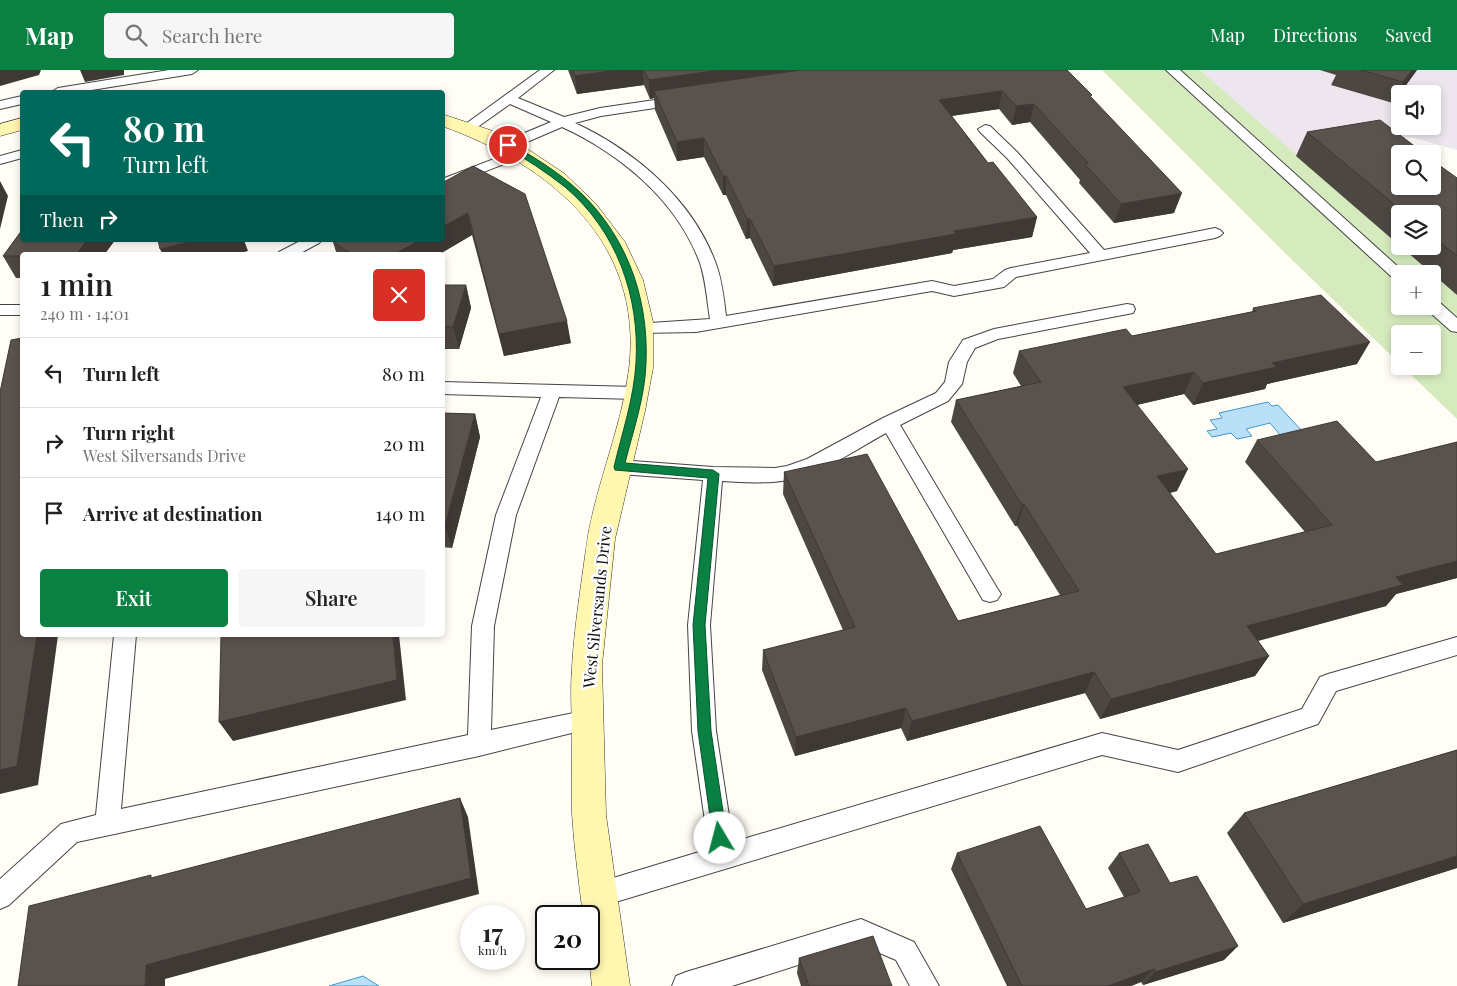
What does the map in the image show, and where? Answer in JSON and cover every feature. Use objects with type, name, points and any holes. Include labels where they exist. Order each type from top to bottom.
[{"type":"street","name":"West Silversands Drive","points":[[455,123],[514,149],[543,166],[569,186],[592,210],[610,235],[625,263],[636,294],[641,328],[641,364],[637,393],[601,539],[587,667],[590,824],[612,986]]},
{"type":"street","points":[[0,130],[20,125]]},
{"type":"lane","points":[[70,90],[192,70]]},
{"type":"lane","points":[[533,70],[548,70]]},
{"type":"lane","points":[[455,123],[508,98],[548,70]]},
{"type":"lane","points":[[1172,70],[1391,268]]},
{"type":"lane","points":[[147,90],[150,77]]},
{"type":"lane","points":[[508,98],[598,140],[633,165],[668,197],[689,225],[708,264],[719,323]]},
{"type":"lane","points":[[445,183],[514,149],[562,122],[600,112],[695,98]]},
{"type":"lane","points":[[0,105],[20,100]]},
{"type":"lane","points":[[985,129],[1012,155],[1100,256]]},
{"type":"lane","points":[[0,160],[20,155]]},
{"type":"lane","points":[[641,328],[696,327],[932,286],[954,291],[998,283],[1011,273],[1215,233]]},
{"type":"lane","points":[[291,252],[310,242]]},
{"type":"lane","points":[[619,467],[713,474],[776,475],[789,473],[814,464],[889,423],[942,398],[953,384],[958,362],[970,344],[994,334],[1127,309]]},
{"type":"lane","points":[[0,310],[20,310]]},
{"type":"lane","points":[[1441,313],[1457,327]]},
{"type":"lane","points":[[445,388],[637,393]]},
{"type":"lane","points":[[479,745],[483,626],[506,515],[552,391]]},
{"type":"lane","points":[[889,423],[990,594]]},
{"type":"lane","points":[[713,474],[699,625],[704,731],[722,856]]},
{"type":"lane","points":[[108,824],[125,637]]},
{"type":"lane","points":[[599,894],[1102,744],[1178,761],[1310,717],[1328,684],[1457,646]]},
{"type":"lane","points":[[0,896],[70,832],[588,720]]},
{"type":"lane","points":[[686,986],[712,982],[860,932],[905,951],[925,986]]},
{"type":"shaded area","points":[[1200,70],[1457,70],[1457,150],[1411,137],[1296,156]]},
{"type":"green space","points":[[1102,70],[1200,70],[1391,238],[1391,255],[1410,255],[1422,265],[1391,265],[1391,315],[1441,315],[1441,282],[1457,295],[1457,419],[1411,375],[1441,375],[1441,325],[1391,325],[1391,355],[1286,254]]},
{"type":"water","points":[[1268,402],[1272,406],[1278,405],[1302,431],[1281,436],[1270,423],[1246,429],[1252,436],[1237,439],[1231,433],[1212,437],[1207,431],[1217,429],[1210,420],[1222,418],[1219,413]]},
{"type":"water","points":[[363,976],[379,986],[329,986]]},
{"type":"building","points":[[573,70],[617,70],[575,76]]},
{"type":"building","points":[[644,70],[720,70],[649,80]]},
{"type":"building","points":[[801,70],[1067,70],[1182,193],[1121,204],[1085,164],[1088,163],[1034,104],[1016,106],[1002,91],[939,100],[988,163],[993,162],[1037,217],[954,231],[956,234],[774,266],[750,219],[747,219],[726,176],[723,176],[704,138],[677,142],[654,91]]},
{"type":"building","points":[[1361,70],[1412,70],[1403,82]]},
{"type":"building","points":[[1380,120],[1391,128],[1391,135],[1400,135],[1413,145],[1391,145],[1391,195],[1441,195],[1441,166],[1457,178],[1457,256],[1441,243],[1441,205],[1395,205],[1307,132]]},
{"type":"building","points":[[473,166],[525,194],[567,321],[499,334],[468,213],[445,225],[445,181]]},
{"type":"building","points":[[20,233],[20,242],[86,242],[78,252],[20,252],[20,256],[3,256]]},
{"type":"building","points":[[158,242],[187,242],[160,249]]},
{"type":"building","points":[[333,242],[416,242],[398,252],[348,252]]},
{"type":"building","points":[[445,285],[466,285],[453,327],[445,327]]},
{"type":"building","points":[[1321,295],[1370,342],[1272,363],[1276,367],[1203,383],[1194,372],[1123,387],[1188,469],[1157,476],[1216,554],[1332,525],[1257,440],[1337,421],[1376,462],[1457,442],[1457,561],[1396,577],[1403,585],[1247,626],[1269,656],[1111,699],[1094,672],[912,721],[906,708],[796,737],[763,650],[855,627],[784,472],[867,454],[958,621],[1079,591],[956,400],[1041,382],[1019,351],[1126,329],[1132,336],[1256,311],[1253,308]]},
{"type":"building","points":[[20,338],[20,637],[37,637],[17,766],[0,770],[0,392],[11,340]]},
{"type":"building","points":[[445,413],[475,414],[445,526]]},
{"type":"building","points":[[221,637],[393,637],[397,680],[219,722]]},
{"type":"building","points":[[1457,750],[1457,856],[1303,904],[1244,813]]},
{"type":"building","points":[[460,798],[471,878],[146,965],[145,986],[18,986],[29,906],[151,875],[151,878]]},
{"type":"building","points":[[1040,826],[1086,909],[1140,892],[1119,853],[1148,844],[1170,883],[1197,876],[1238,946],[1155,972],[1154,969],[1108,986],[1022,986],[957,853]]},
{"type":"building","points":[[873,936],[892,986],[809,986],[799,958]]},
{"type":"route","points":[[508,145],[543,166],[569,186],[592,210],[610,235],[631,279],[636,294],[641,328],[641,364],[635,404],[619,467],[713,474],[699,625],[704,731],[720,838]]}]
